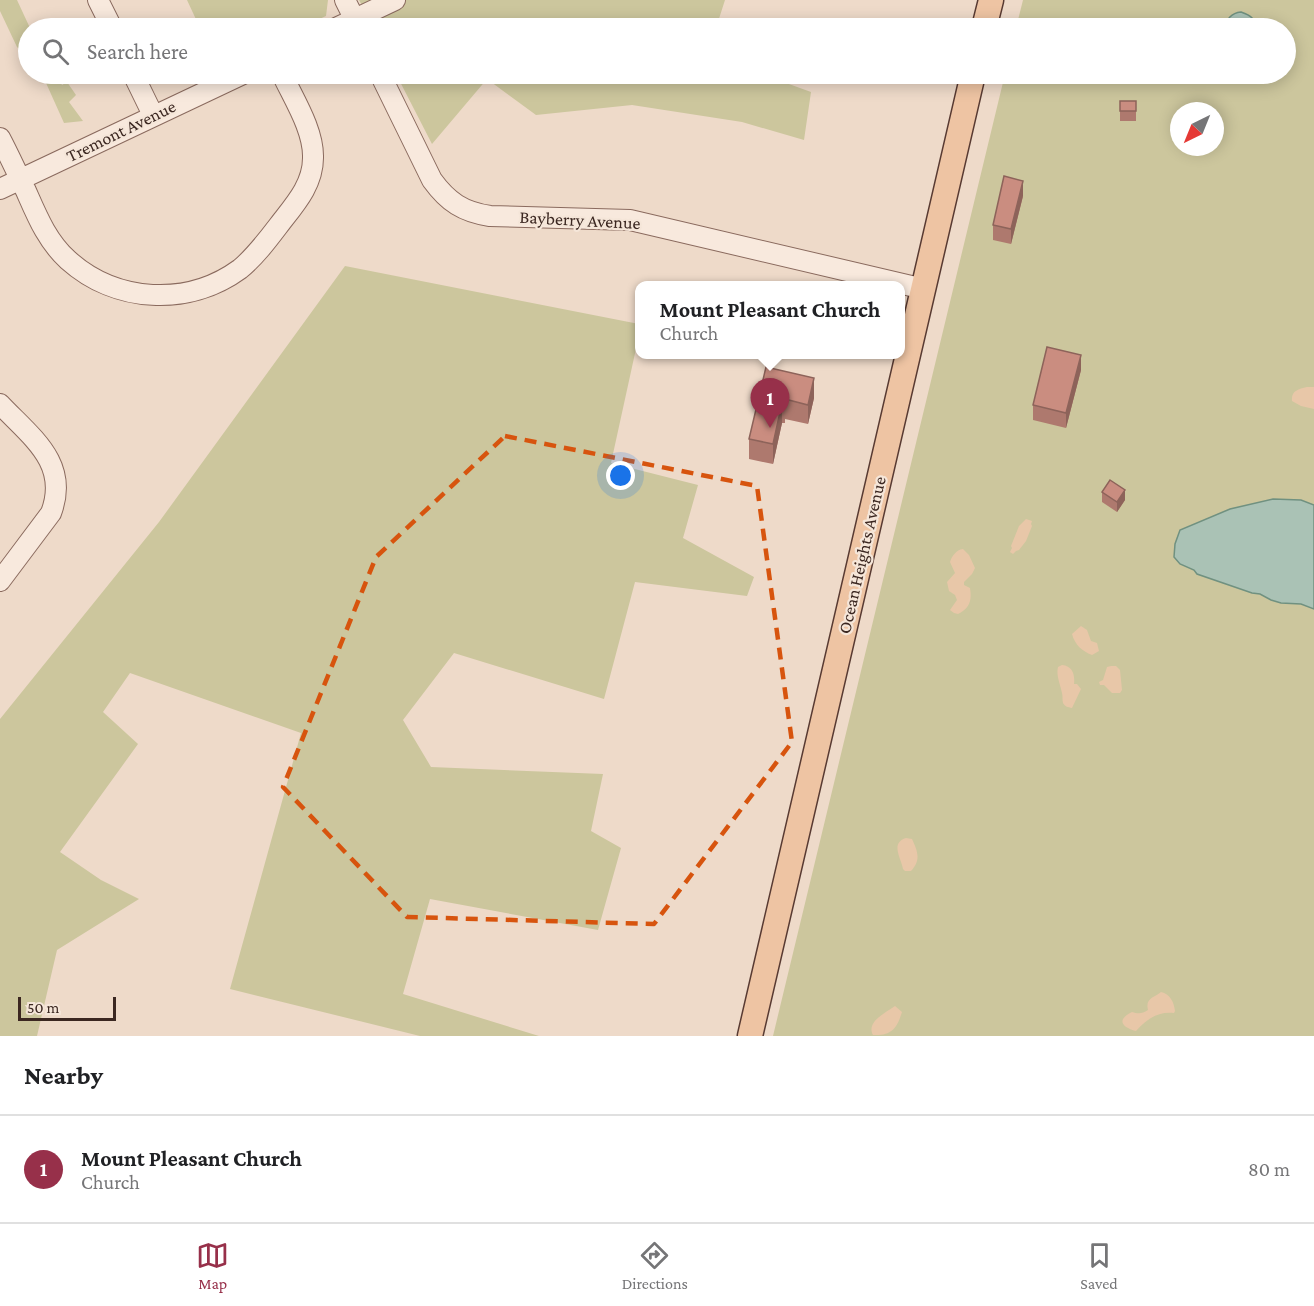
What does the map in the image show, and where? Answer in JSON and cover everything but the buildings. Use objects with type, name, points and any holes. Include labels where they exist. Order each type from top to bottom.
[{"type":"main road","points":[[986,18],[991,0]]},
{"type":"main road","name":"Ocean Heights Avenue","points":[[750,1036],[972,84]]},
{"type":"street","points":[[98,0],[107,18]]},
{"type":"street","points":[[345,0],[353,18]]},
{"type":"street","points":[[366,18],[395,0]]},
{"type":"street","points":[[138,84],[153,115]]},
{"type":"street","name":"Tremont Avenue","points":[[0,189],[221,84]]},
{"type":"street","points":[[0,138],[50,239],[69,260],[88,276],[118,289],[152,296],[176,295],[211,285],[230,276],[252,258],[302,194],[311,174],[312,138],[287,84]]},
{"type":"street","name":"Bayberry Avenue","points":[[385,84],[432,180],[450,201],[468,211],[490,216],[630,220],[890,281]]},
{"type":"street","name":"Bayberry Avenue","points":[[905,285],[924,289]]},
{"type":"street","points":[[0,404],[46,454],[53,468],[57,489],[51,513],[0,581]]},
{"type":"highlighted area","points":[[505,436],[757,486],[792,742],[654,924],[407,917],[283,787],[376,557]]},
{"type":"shaded area","points":[[0,0],[17,0],[25,18],[18,18],[18,48],[17,47],[0,11]]},
{"type":"shaded area","points":[[187,0],[328,0],[326,16],[322,18],[195,18]]},
{"type":"shaded area","points":[[359,0],[725,0],[719,18],[369,18]]},
{"type":"shaded area","points":[[1023,0],[1314,0],[1314,1036],[773,1036],[1003,84],[1296,84],[1296,18],[1018,18]]},
{"type":"shaded area","points":[[1241,12],[1252,18],[1229,18]]},
{"type":"shaded area","points":[[46,84],[68,84],[76,95],[69,102],[83,121],[64,123]]},
{"type":"shaded area","points":[[401,84],[483,84],[432,144]]},
{"type":"shaded area","points":[[494,84],[789,84],[811,92],[804,140],[742,122],[632,105],[536,115]]},
{"type":"shaded area","points":[[345,266],[635,323],[635,353],[611,463],[698,485],[683,538],[754,577],[747,596],[635,582],[604,699],[454,653],[403,720],[431,767],[603,774],[591,831],[621,848],[598,930],[430,899],[403,994],[539,1036],[420,1036],[230,989],[301,733],[130,673],[103,712],[138,744],[60,852],[101,880],[139,899],[57,950],[37,1036],[0,1036],[0,719],[159,522]]},
{"type":"shaded area","points":[[1273,499],[1301,500],[1314,505],[1314,609],[1301,604],[1281,603],[1197,574],[1194,570],[1180,564],[1174,557],[1175,544],[1180,530],[1230,509]]},
{"type":"sand","points":[[1314,387],[1314,409],[1292,401],[1296,391]]},
{"type":"sand","points":[[1026,519],[1032,521],[1032,526],[1026,541],[1013,554],[1010,552],[1011,546],[1019,526]]},
{"type":"sand","points":[[963,549],[969,555],[975,568],[964,582],[964,585],[970,588],[969,603],[958,614],[950,610],[957,600],[955,595],[949,591],[947,582],[955,573],[950,562],[956,552]]},
{"type":"sand","points":[[1081,626],[1087,630],[1091,641],[1097,643],[1099,651],[1092,655],[1079,647],[1073,638],[1072,634]]},
{"type":"sand","points":[[1062,665],[1071,669],[1074,674],[1074,684],[1081,689],[1072,708],[1063,702],[1058,673],[1058,667]]},
{"type":"sand","points":[[1116,666],[1120,670],[1122,690],[1120,693],[1112,693],[1099,682],[1103,680],[1107,667]]},
{"type":"sand","points":[[912,839],[917,852],[916,863],[911,871],[903,869],[897,847],[901,840]]},
{"type":"sand","points":[[1161,992],[1171,999],[1174,1013],[1163,1013],[1153,1017],[1136,1031],[1124,1025],[1123,1020],[1127,1015],[1148,1010],[1149,1001]]},
{"type":"sand","points":[[895,1006],[902,1012],[896,1027],[885,1034],[873,1035],[874,1022]]},
{"type":"place","name":"Mount Pleasant Church","points":[[770,428]]}]
